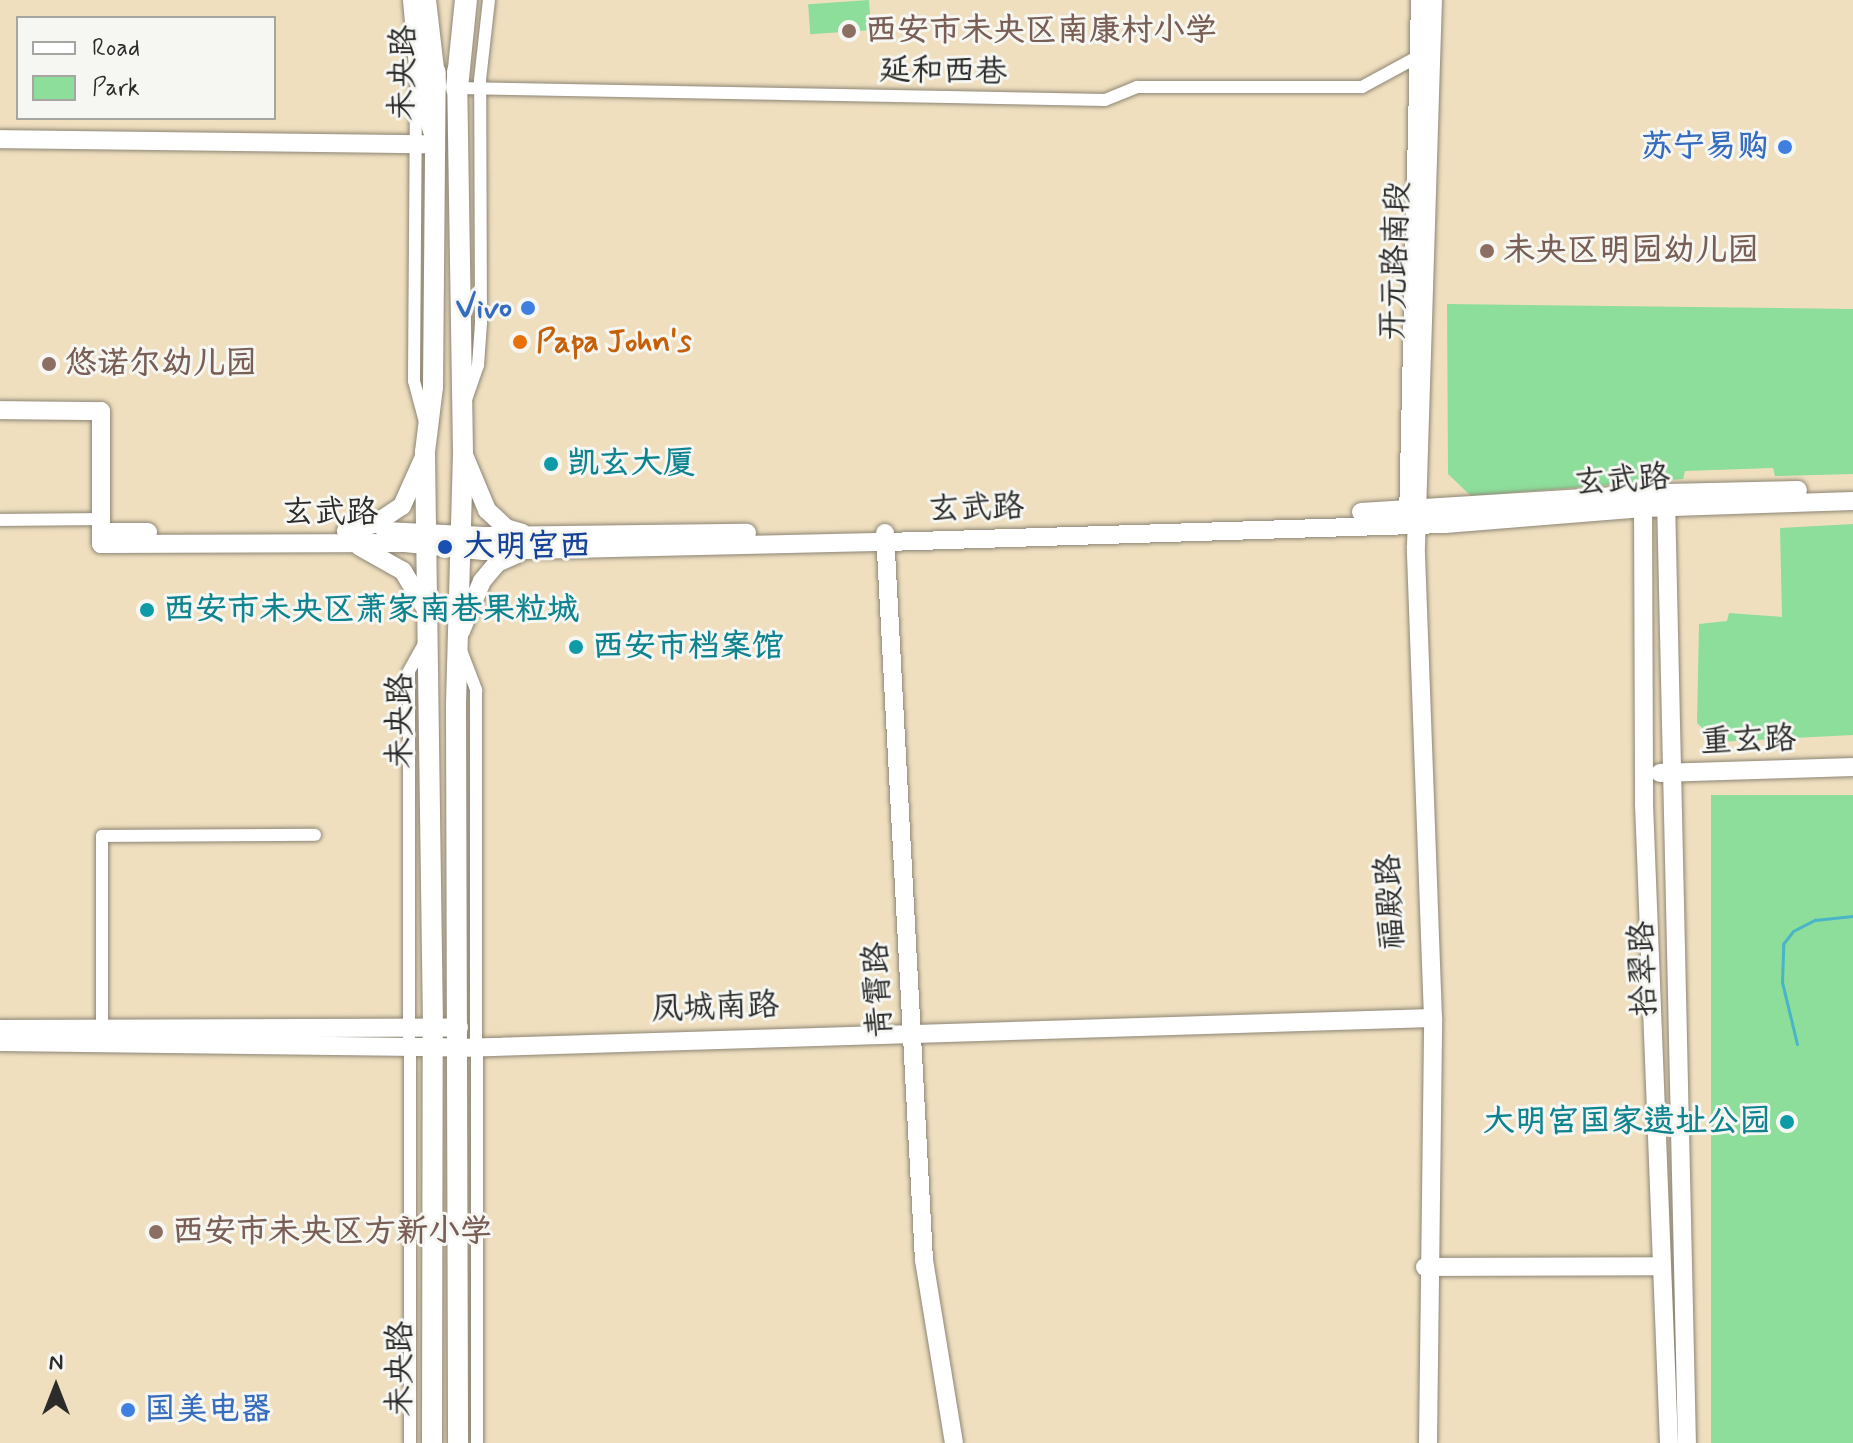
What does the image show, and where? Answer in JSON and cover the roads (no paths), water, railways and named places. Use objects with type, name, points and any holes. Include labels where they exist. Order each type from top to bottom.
[{"type":"highway","points":[[425,0],[459,87]]},
{"type":"highway","points":[[459,87],[466,0]]},
{"type":"main road","name":"未央路","points":[[432,1443],[430,626],[425,452],[433,387],[433,218],[426,140],[459,87],[436,0]]},
{"type":"main road","name":"未央路","points":[[455,0],[459,87],[456,232],[463,412],[460,641],[456,707],[459,1027],[470,1047],[458,1443]]},
{"type":"street","points":[[412,0],[426,140],[414,247],[414,381],[427,428]]},
{"type":"street","points":[[463,412],[478,365],[480,267],[459,87],[477,0]]},
{"type":"street","points":[[459,87],[489,0]]},
{"type":"street","name":"开元路南段","points":[[1413,516],[1420,0]]},
{"type":"street","name":"开元路南段","points":[[1413,516],[1433,0]]},
{"type":"street","name":"延和西巷","points":[[459,87],[1105,100],[1137,87],[1362,87],[1419,56]]},
{"type":"street","points":[[0,139],[426,140]]},
{"type":"street","points":[[414,247],[433,218]]},
{"type":"street","points":[[456,232],[480,267]]},
{"type":"street","points":[[0,410],[101,411],[101,532],[0,520]]},
{"type":"street","points":[[344,537],[375,524],[402,506],[425,452]]},
{"type":"street","points":[[463,453],[480,499],[495,520],[540,542]]},
{"type":"street","name":"玄武路","points":[[101,532],[344,537],[459,543],[886,537],[1413,516],[1853,489]]},
{"type":"street","name":"玄武路","points":[[1666,500],[1853,501]]},
{"type":"street","name":"拾翠路","points":[[1666,500],[1668,773],[1687,1443]]},
{"type":"street","name":"拾翠路","points":[[1643,502],[1645,773],[1660,1266],[1669,1443]]},
{"type":"street","name":"福殿路","points":[[1413,516],[1430,1018],[1428,1443]]},
{"type":"street","points":[[344,537],[393,562],[430,626],[409,671],[410,1443]]},
{"type":"street","name":"青霄路","points":[[886,537],[924,1260],[954,1443]]},
{"type":"street","points":[[477,1443],[470,1047],[476,690],[460,641],[477,590],[497,563],[540,542]]},
{"type":"street","name":"重玄路","points":[[1645,773],[1853,767]]},
{"type":"street","points":[[102,1029],[102,836],[315,835]]},
{"type":"street","name":"凤城南路","points":[[432,1035],[470,1047],[911,1031],[1430,1018]]},
{"type":"street","name":"凤城南路","points":[[0,1042],[410,1036],[432,1035],[459,1027]]},
{"type":"street","name":"凤城南路","points":[[0,1029],[410,1036]]},
{"type":"street","points":[[1429,1270],[1660,1266]]},
{"type":"waterway","points":[[1797,1044],[1782,982],[1783,944],[1793,931],[1815,920],[1853,916]]},
{"type":"place","name":"西安市未央区南康村小学","points":[[849,31]]},
{"type":"place","name":"苏宁易购","points":[[1785,147]]},
{"type":"place","name":"未央区明园幼儿园","points":[[1487,251]]},
{"type":"place","name":"Vivo","points":[[528,308]]},
{"type":"place","name":"Papa John's","points":[[520,342]]},
{"type":"place","name":"悠诺尔幼儿园","points":[[49,364]]},
{"type":"place","name":"凯玄大厦","points":[[551,464]]},
{"type":"place","name":"大明宫西","points":[[445,547]]},
{"type":"place","name":"西安市未央区萧家南巷果粒城","points":[[147,610]]},
{"type":"place","name":"西安市档案馆","points":[[576,647]]},
{"type":"place","name":"大明宫国家遗址公园","points":[[1787,1122]]},
{"type":"place","name":"西安市未央区方新小学","points":[[156,1232]]},
{"type":"place","name":"国美电器","points":[[128,1410]]}]
